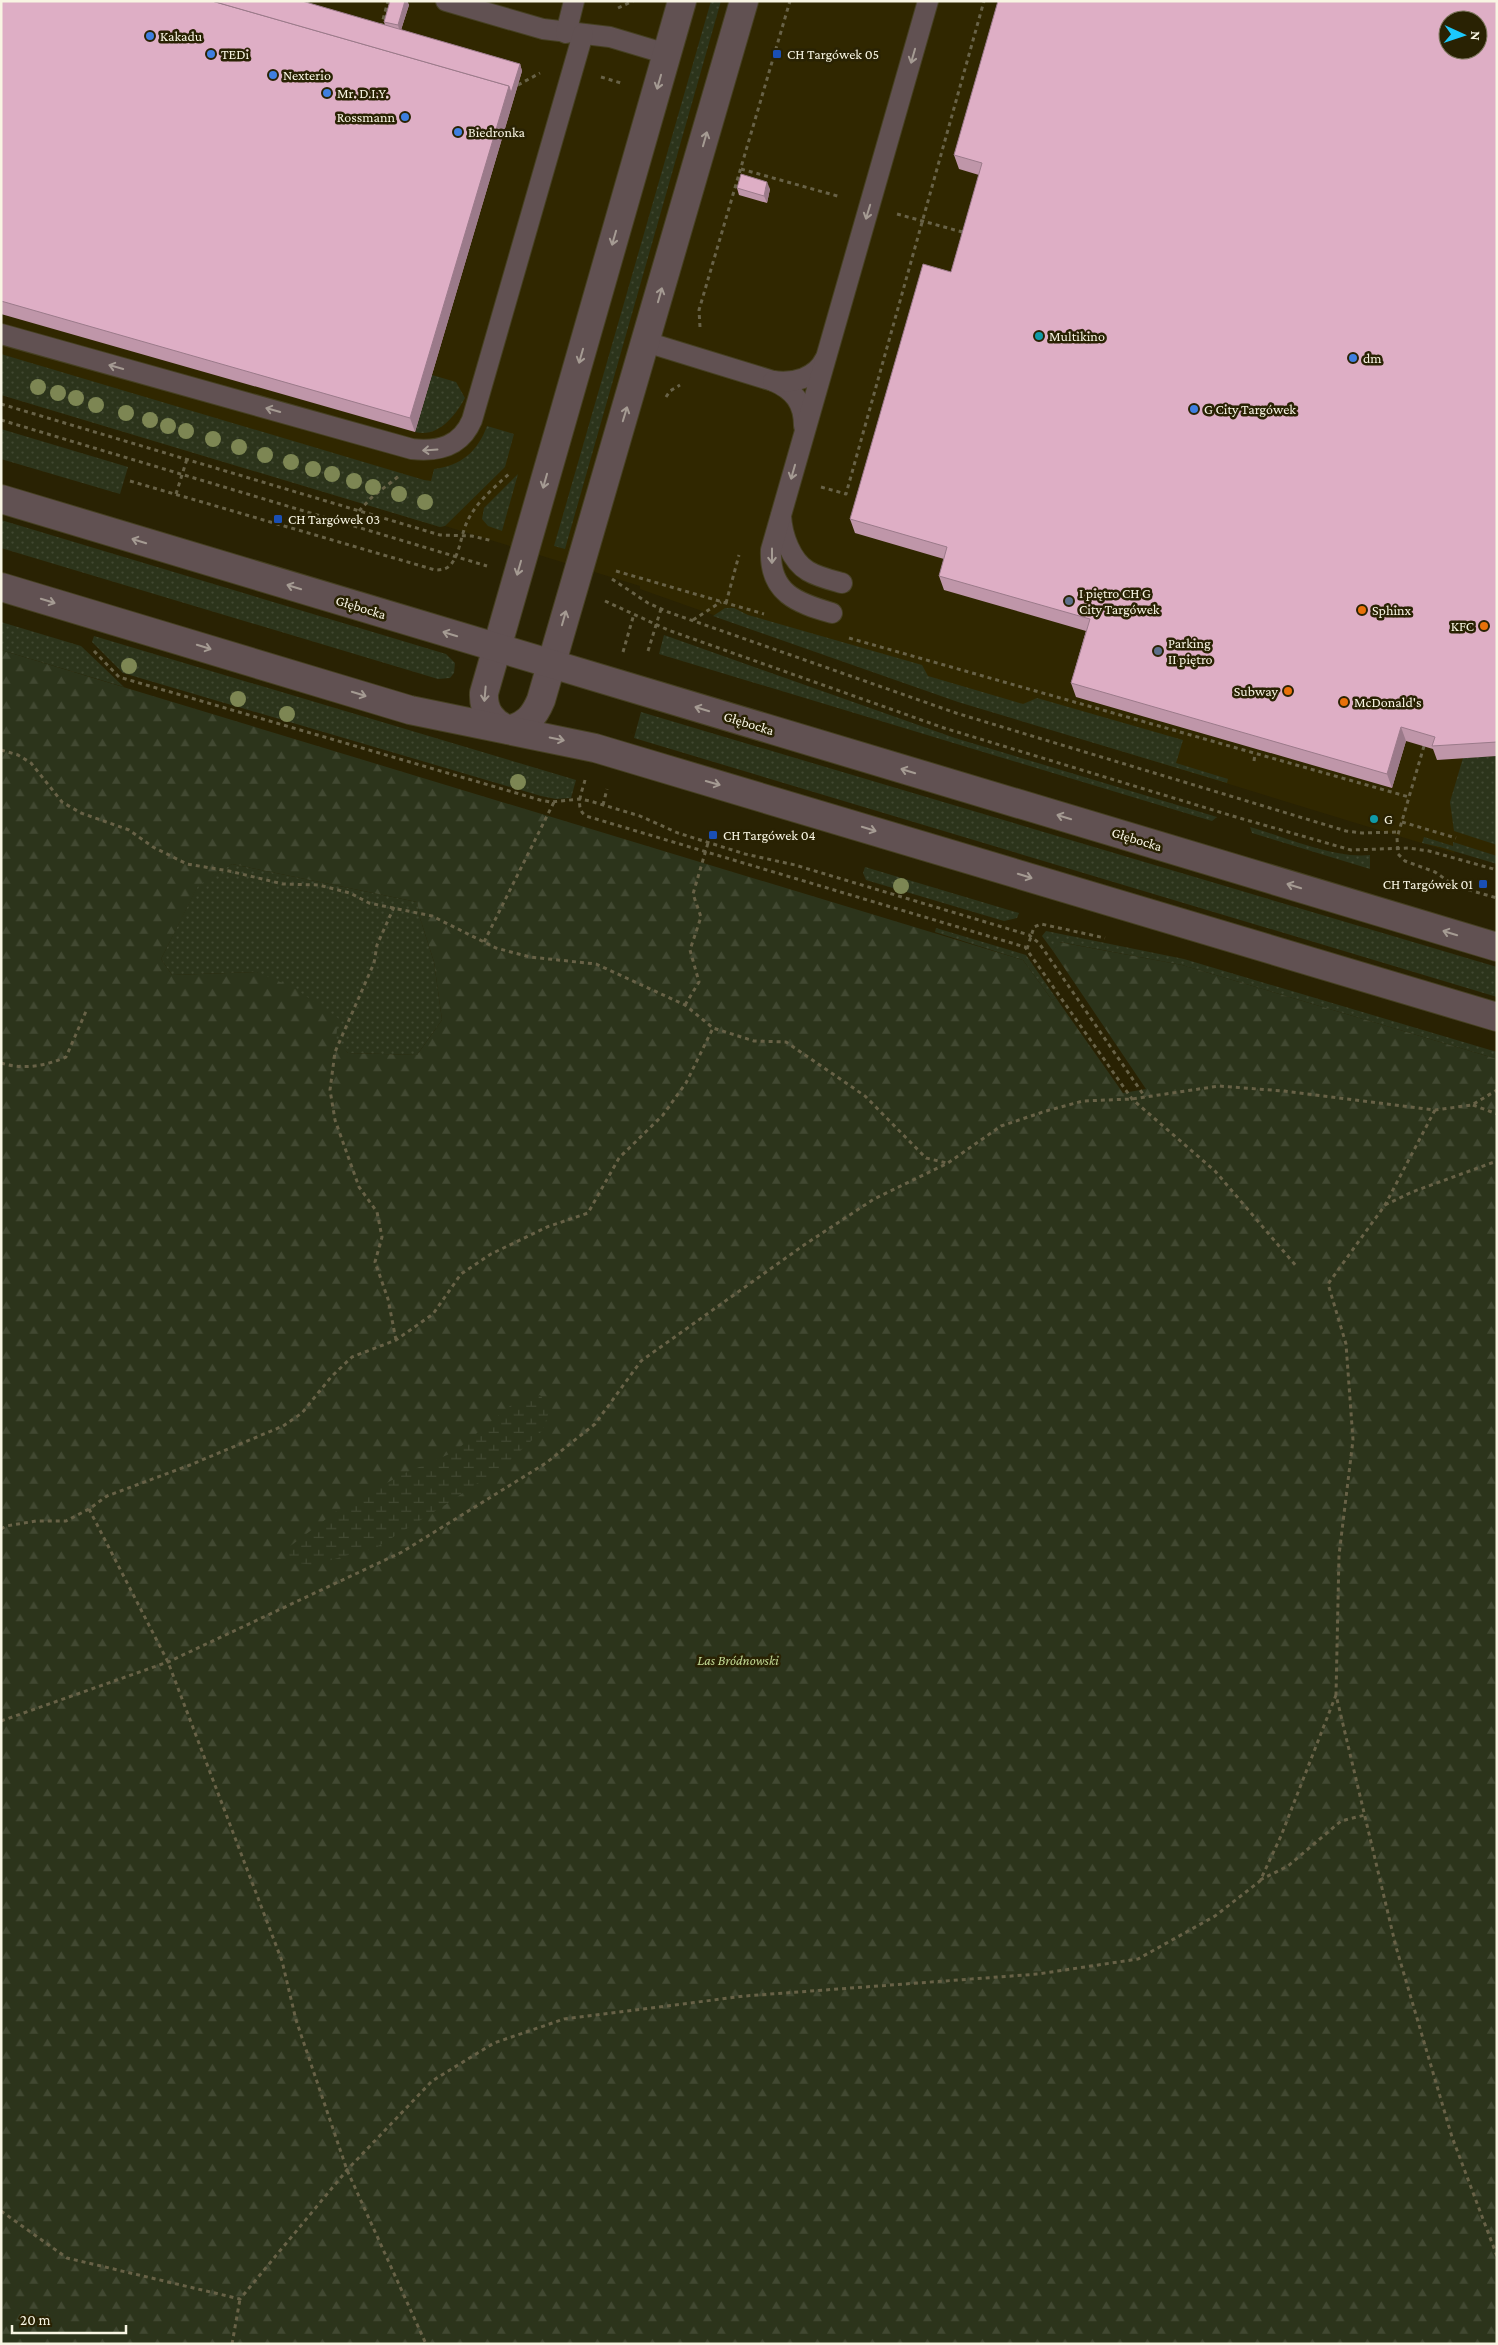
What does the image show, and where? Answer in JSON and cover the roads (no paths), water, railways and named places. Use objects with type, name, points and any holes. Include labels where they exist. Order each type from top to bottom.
[{"type":"street","points":[[682,1],[496,648],[484,699],[490,716],[498,725],[509,730],[522,726],[533,717],[541,700],[744,1]]},
{"type":"street","name":"Głębocka","points":[[1,499],[1497,947]]},
{"type":"street","points":[[1,587],[410,710],[595,748],[1497,1017]]},
{"type":"lane","points":[[446,1],[543,29],[610,37],[667,54]]},
{"type":"lane","points":[[1,334],[412,450],[426,450],[449,446],[460,439],[470,426],[574,34],[574,1]]},
{"type":"lane","points":[[832,614],[795,601],[785,592],[777,580],[772,565],[771,550],[928,1]]},
{"type":"lane","points":[[646,342],[773,381],[786,387],[797,397],[804,418],[804,435]]},
{"type":"lane","points":[[773,381],[786,382],[805,378],[821,367],[826,355]]},
{"type":"lane","points":[[782,509],[782,521],[786,538],[801,566],[812,574],[842,583]]},
{"type":"place","name":"Kakadu","points":[[150,36]]},
{"type":"place","name":"TEDi","points":[[211,54]]},
{"type":"place","name":"CH Targówek 05","points":[[777,54]]},
{"type":"place","name":"Nexterio","points":[[273,75]]},
{"type":"place","name":"Mr. D.I.Y.","points":[[327,93]]},
{"type":"place","name":"Rossmann","points":[[405,117]]},
{"type":"place","name":"Biedronka","points":[[458,132]]},
{"type":"place","name":"Multikino","points":[[1039,336]]},
{"type":"place","name":"dm","points":[[1353,358]]},
{"type":"place","name":"G City Targówek","points":[[1194,409]]},
{"type":"place","name":"CH Targówek 03","points":[[278,519]]},
{"type":"place","name":"I piętro CH G City Targówek","points":[[1069,601]]},
{"type":"place","name":"Sphinx","points":[[1362,610]]},
{"type":"place","name":"KFC","points":[[1484,626]]},
{"type":"place","name":"Parking II piętro","points":[[1158,651]]},
{"type":"place","name":"Subway","points":[[1288,691]]},
{"type":"place","name":"McDonald's","points":[[1344,702]]},
{"type":"place","name":"G","points":[[1374,819]]},
{"type":"place","name":"CH Targówek 04","points":[[713,835]]},
{"type":"place","name":"CH Targówek 01","points":[[1483,884]]},
{"type":"park label","name":"Las Bródnowski","points":[[738,1660]]}]
